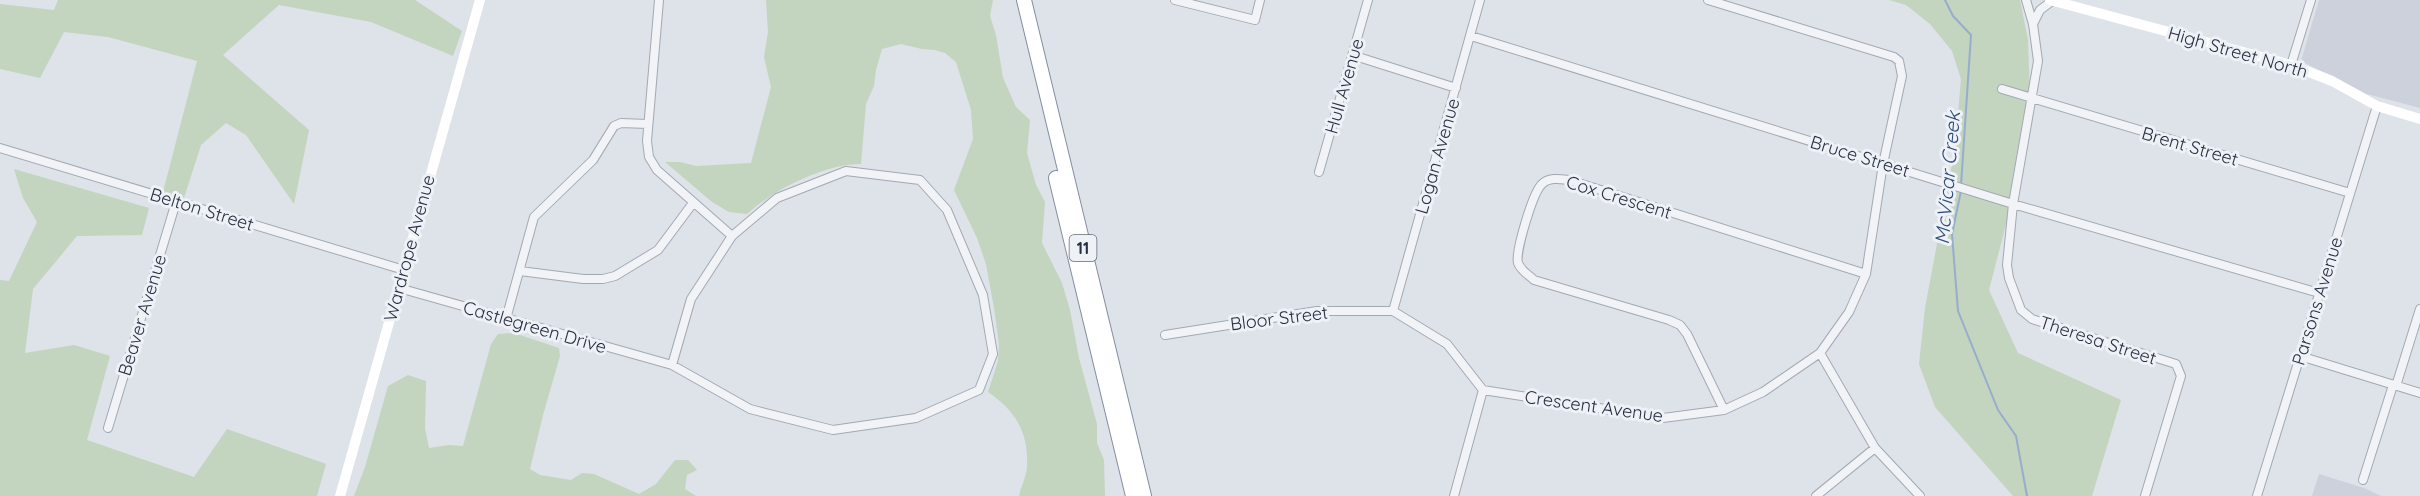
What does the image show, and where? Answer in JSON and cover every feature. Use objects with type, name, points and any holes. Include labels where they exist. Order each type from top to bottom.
[{"type":"highway","name":"11","points":[[1016,0],[1072,250],[1133,496]]},
{"type":"highway","name":"11","points":[[1024,0],[1144,496]]},
{"type":"main road","name":"Wardrope Avenue","points":[[340,496],[480,0]]},
{"type":"main road","name":"High Street North","points":[[2051,1],[2291,65],[2332,81],[2377,106],[2420,119]]},
{"type":"street","points":[[660,0],[647,150],[652,163],[693,203],[732,236]]},
{"type":"street","points":[[1175,0],[1255,20],[1260,0]]},
{"type":"street","name":"Hull Avenue","points":[[1319,172],[1368,0]]},
{"type":"street","name":"Logan Avenue","points":[[1393,311],[1480,0]]},
{"type":"street","name":"Crescent Avenue","points":[[1483,390],[1663,418],[1724,410],[1763,392],[1821,353],[1849,312],[1866,274],[1883,164],[1902,76],[1899,61],[1896,58],[1708,0]]},
{"type":"street","name":"Theresa Street","points":[[2026,0],[2033,24],[2038,61],[2013,204],[2008,248],[2008,278],[2021,310],[2026,315],[2176,364],[2180,369],[2181,376],[2145,496]]},
{"type":"street","points":[[2291,65],[2311,0]]},
{"type":"street","points":[[2033,24],[2040,10],[2051,1]]},
{"type":"street","name":"Bruce Street","points":[[1471,36],[2013,204],[2319,293]]},
{"type":"street","points":[[1353,55],[1456,88]]},
{"type":"street","name":"Brent Street","points":[[2001,89],[2350,193]]},
{"type":"street","name":"Parsons Avenue","points":[[2257,496],[2377,106]]},
{"type":"street","points":[[506,319],[533,221],[537,214],[587,167],[614,126],[621,123],[648,124]]},
{"type":"street","name":"Belton Street","points":[[0,148],[404,270]]},
{"type":"street","name":"Castlegreen Drive","points":[[399,288],[672,365],[750,409],[833,430],[916,418],[979,390],[993,354],[983,295],[947,210],[920,180],[846,171],[777,198],[732,236],[691,299],[672,365]]},
{"type":"street","name":"Cox Crescent","points":[[1724,410],[1688,333],[1680,325],[1534,280],[1522,270],[1518,262],[1517,251],[1535,196],[1542,184],[1555,178],[1569,180],[1866,274]]},
{"type":"street","name":"Beaver Avenue","points":[[108,428],[176,202]]},
{"type":"street","points":[[520,271],[583,279],[603,279],[615,276],[658,250],[693,203]]},
{"type":"street","points":[[2363,480],[2420,309]]},
{"type":"street","name":"Bloor Street","points":[[1165,335],[1317,311],[1393,311]]},
{"type":"street","points":[[1393,311],[1447,344],[1483,390],[1454,496]]},
{"type":"street","points":[[1821,353],[1875,448],[1920,496]]},
{"type":"street","points":[[2300,356],[2420,393]]},
{"type":"street","points":[[1816,496],[1875,448]]},
{"type":"shaded area","points":[[2319,0],[2420,0],[2420,108],[2367,94],[2301,61]]},
{"type":"shaded area","points":[[2319,474],[2364,488],[2381,496],[2312,496]]},
{"type":"green space","points":[[58,0],[415,0],[462,31],[453,56],[371,22],[279,5],[223,55],[309,130],[294,204],[246,135],[226,123],[201,145],[184,198],[163,192],[197,61],[108,37],[64,32],[40,78],[0,69],[0,4],[54,10]]},
{"type":"green space","points":[[766,0],[993,0],[990,16],[996,35],[1003,78],[1016,107],[1030,120],[1027,153],[1036,185],[1045,202],[1042,243],[1062,283],[1070,310],[1079,358],[1097,424],[1097,443],[1104,460],[1105,496],[1019,496],[1027,468],[1026,444],[1013,415],[988,392],[998,361],[999,344],[994,308],[986,264],[977,238],[954,190],[973,139],[971,110],[956,62],[945,53],[901,44],[882,49],[874,86],[866,104],[861,164],[831,168],[800,180],[771,196],[747,214],[729,212],[712,202],[665,162],[680,162],[696,166],[751,163],[771,87],[764,57],[768,32]]},
{"type":"green space","points":[[1889,0],[2020,0],[2028,40],[2030,99],[2011,205],[1989,290],[2018,353],[2121,400],[2092,496],[2013,496],[1935,407],[1919,364],[1925,308],[1955,148],[1961,79],[1952,51],[1930,24],[1906,5]]},
{"type":"green space","points":[[14,169],[149,208],[142,235],[77,236],[33,289],[25,353],[74,345],[110,356],[87,440],[194,477],[227,429],[326,464],[317,496],[0,496],[0,280],[9,281],[37,222],[23,198]]},
{"type":"green space","points":[[514,333],[559,348],[560,356],[530,469],[540,475],[571,480],[582,473],[594,474],[639,494],[656,484],[675,460],[688,460],[697,470],[687,475],[685,489],[696,496],[354,496],[365,467],[388,386],[408,375],[426,381],[425,428],[429,448],[449,445],[463,446],[491,344],[498,334]]},
{"type":"waterway","name":"McVicar Creek","points":[[1945,0],[1953,16],[1971,35],[1961,185]]},
{"type":"waterway","name":"McVicar Creek","points":[[1961,191],[1952,234],[1958,311],[1998,410],[2016,436],[2027,496]]}]
